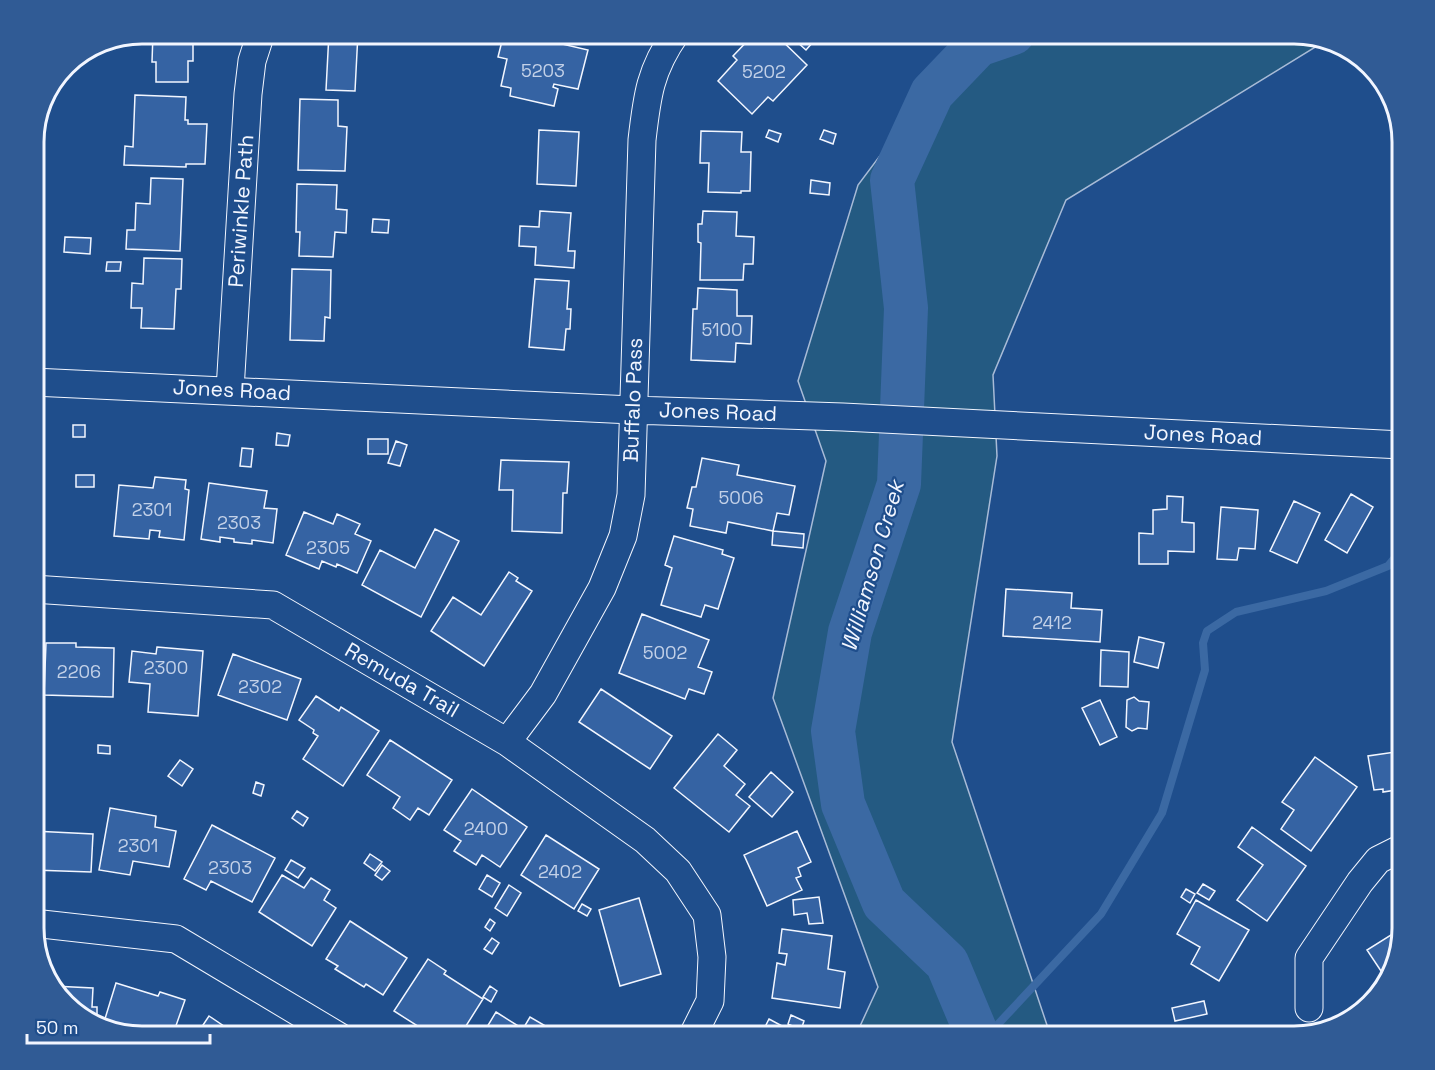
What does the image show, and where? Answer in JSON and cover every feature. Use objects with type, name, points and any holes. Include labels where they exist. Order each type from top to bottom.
[{"type":"street","name":"Periwinkle Path","points":[[230,390],[248,94],[252,61],[257,44]]},
{"type":"street","name":"Buffalo Pass","points":[[507,742],[543,694],[602,588],[623,536],[630,495],[642,140],[646,105],[654,70],[669,44]]},
{"type":"street","name":"Jones Road","points":[[44,382],[632,410],[843,417],[1392,444]]},
{"type":"street","name":"Remuda Trail","points":[[44,590],[273,604],[507,742],[645,840],[678,872],[707,915],[712,957],[710,1001],[698,1026]]},
{"type":"street","points":[[1308,1008],[1309,958],[1360,882],[1378,860],[1392,853]]},
{"type":"street","points":[[44,924],[176,939],[322,1026]]},
{"type":"shaded area","points":[[964,44],[1306,44],[1316,47],[1066,200],[993,375],[997,456],[952,742],[1047,1026],[860,1026],[878,987],[773,698],[826,461],[798,381],[858,185]]},
{"type":"building","points":[[153,44],[193,44],[193,61],[188,61],[188,82],[156,82],[156,62],[152,62]]},
{"type":"building","points":[[328,44],[357,44],[355,91],[326,90]]},
{"type":"building","points":[[501,44],[562,44],[588,50],[578,89],[554,84],[553,87],[558,89],[554,106],[510,96],[511,88],[501,86],[507,59],[498,57]]},
{"type":"building","points":[[744,44],[785,44],[807,65],[773,101],[768,97],[752,114],[718,81],[737,60],[733,56]]},
{"type":"building","points":[[799,44],[811,44],[806,50]]},
{"type":"building","points":[[135,95],[186,97],[185,120],[188,120],[188,124],[207,124],[205,164],[186,164],[186,167],[124,165],[125,146],[133,147]]},
{"type":"building","points":[[300,99],[338,100],[338,126],[347,127],[345,171],[298,170]]},
{"type":"building","points":[[539,130],[579,132],[576,186],[537,184]]},
{"type":"building","points":[[769,130],[781,134],[778,142],[766,137]]},
{"type":"building","points":[[824,130],[836,134],[833,144],[820,139]]},
{"type":"building","points":[[701,131],[742,132],[741,152],[751,152],[750,191],[708,192],[709,163],[700,163]]},
{"type":"building","points":[[151,178],[183,179],[180,251],[126,249],[127,230],[135,230],[136,203],[150,204]]},
{"type":"building","points":[[811,180],[830,183],[829,195],[810,193]]},
{"type":"building","points":[[297,184],[337,185],[336,209],[347,210],[346,233],[335,232],[333,257],[299,256],[300,232],[296,232]]},
{"type":"building","points":[[540,211],[571,213],[568,251],[575,251],[574,268],[535,265],[536,247],[519,246],[520,226],[539,227]]},
{"type":"building","points":[[703,211],[737,212],[736,236],[754,237],[753,264],[744,264],[743,280],[700,280],[701,243],[698,242],[698,224],[702,224]]},
{"type":"building","points":[[373,219],[389,220],[388,233],[372,232]]},
{"type":"building","points":[[65,237],[91,238],[90,254],[64,252]]},
{"type":"building","points":[[144,258],[182,259],[181,289],[176,289],[174,329],[141,328],[142,308],[131,308],[132,283],[143,284]]},
{"type":"building","points":[[107,262],[121,262],[120,271],[106,271]]},
{"type":"building","points":[[292,269],[331,270],[330,318],[325,317],[324,341],[290,340]]},
{"type":"building","points":[[535,279],[569,281],[567,309],[571,309],[570,329],[566,329],[564,350],[529,347]]},
{"type":"building","points":[[698,288],[737,290],[737,316],[752,316],[751,344],[736,343],[735,362],[691,360],[693,309],[697,309]]},
{"type":"building","points":[[73,425],[85,425],[85,437],[73,437]]},
{"type":"building","points":[[277,433],[290,435],[288,446],[276,445]]},
{"type":"building","points":[[368,439],[388,439],[388,454],[368,454]]},
{"type":"building","points":[[396,441],[407,445],[400,466],[388,463]]},
{"type":"building","points":[[242,448],[253,449],[251,467],[240,466]]},
{"type":"building","points":[[702,458],[739,465],[737,475],[795,486],[789,515],[777,513],[773,531],[728,522],[726,533],[690,526],[693,509],[687,508],[692,487],[696,487]]},
{"type":"building","points":[[501,460],[569,462],[567,493],[563,493],[562,533],[512,531],[513,490],[499,490]]},
{"type":"building","points":[[76,475],[94,475],[94,487],[76,487]]},
{"type":"building","points":[[155,477],[186,480],[185,489],[189,490],[184,540],[159,537],[160,531],[150,530],[149,539],[114,536],[119,485],[153,488]]},
{"type":"building","points":[[209,483],[267,491],[264,508],[277,509],[273,543],[252,540],[252,544],[234,542],[234,539],[220,537],[220,542],[201,539]]},
{"type":"building","points":[[1351,494],[1373,507],[1347,553],[1325,540]]},
{"type":"building","points":[[1167,496],[1183,497],[1182,522],[1194,523],[1194,552],[1168,551],[1168,564],[1139,564],[1139,533],[1153,534],[1153,510],[1167,509]]},
{"type":"building","points":[[1294,501],[1320,513],[1297,563],[1270,551]]},
{"type":"building","points":[[1221,507],[1258,510],[1255,549],[1239,548],[1237,560],[1217,559]]},
{"type":"building","points":[[304,512],[333,524],[337,514],[360,524],[355,534],[371,541],[357,573],[337,564],[336,567],[322,561],[319,569],[286,555]]},
{"type":"building","points":[[435,529],[459,541],[421,617],[362,585],[380,550],[415,568]]},
{"type":"building","points":[[773,531],[804,534],[803,548],[772,545]]},
{"type":"building","points":[[674,536],[723,550],[722,554],[734,558],[718,609],[705,605],[701,617],[661,605],[672,568],[665,565]]},
{"type":"building","points":[[509,572],[518,578],[516,581],[532,591],[484,666],[431,631],[453,597],[481,615]]},
{"type":"building","points":[[1006,589],[1072,593],[1071,608],[1102,610],[1100,642],[1003,636]]},
{"type":"building","points":[[642,614],[709,640],[698,667],[712,672],[704,694],[689,689],[685,699],[619,673]]},
{"type":"building","points":[[1139,637],[1164,643],[1158,668],[1134,662]]},
{"type":"building","points":[[46,643],[76,643],[76,647],[114,648],[113,697],[44,695]]},
{"type":"building","points":[[157,647],[203,651],[198,716],[148,712],[150,684],[129,682],[132,651],[156,654]]},
{"type":"building","points":[[1101,650],[1129,652],[1128,687],[1100,686]]},
{"type":"building","points":[[233,654],[301,679],[287,720],[218,695]]},
{"type":"building","points":[[601,689],[672,736],[650,769],[579,722]]},
{"type":"building","points":[[316,696],[339,711],[341,707],[379,731],[343,786],[303,759],[318,736],[313,733],[314,730],[299,720]]},
{"type":"building","points":[[1134,697],[1139,701],[1149,702],[1147,729],[1138,728],[1132,731],[1126,727],[1127,700]]},
{"type":"building","points":[[1100,700],[1117,737],[1100,745],[1082,708]]},
{"type":"building","points":[[718,734],[737,750],[724,766],[745,784],[736,795],[750,806],[729,832],[674,788]]},
{"type":"building","points":[[390,740],[452,780],[429,815],[418,808],[410,820],[393,808],[400,797],[367,775]]},
{"type":"building","points":[[98,745],[110,746],[110,754],[98,753]]},
{"type":"building","points":[[1392,752],[1392,791],[1374,790],[1368,756]]},
{"type":"building","points":[[1315,757],[1357,787],[1311,851],[1281,829],[1294,810],[1282,802]]},
{"type":"building","points":[[180,760],[193,769],[182,786],[168,776]]},
{"type":"building","points":[[771,772],[793,792],[772,817],[749,797]]},
{"type":"building","points":[[256,782],[264,785],[261,796],[253,793]]},
{"type":"building","points":[[472,789],[527,827],[500,867],[482,855],[476,865],[454,851],[461,841],[444,830]]},
{"type":"building","points":[[110,808],[156,816],[155,827],[176,831],[169,867],[133,861],[130,875],[99,870]]},
{"type":"building","points":[[297,811],[308,818],[303,826],[292,818]]},
{"type":"building","points":[[212,825],[275,858],[252,902],[211,881],[206,890],[184,879]]},
{"type":"building","points":[[1252,827],[1306,866],[1267,921],[1237,900],[1263,865],[1238,847]]},
{"type":"building","points":[[797,831],[811,862],[798,868],[801,876],[796,878],[802,890],[767,906],[744,855]]},
{"type":"building","points":[[44,832],[93,834],[91,872],[44,870]]},
{"type":"building","points":[[546,835],[599,869],[574,909],[521,875]]},
{"type":"building","points":[[370,854],[382,862],[375,871],[364,863]]},
{"type":"building","points":[[291,860],[305,868],[298,878],[285,870]]},
{"type":"building","points":[[382,865],[390,871],[382,880],[375,875]]},
{"type":"building","points":[[282,875],[304,888],[311,878],[330,890],[324,900],[336,908],[312,946],[259,912]]},
{"type":"building","points":[[487,875],[500,883],[492,897],[479,889]]},
{"type":"building","points":[[1203,884],[1215,891],[1209,900],[1197,893]]},
{"type":"building","points":[[509,885],[521,893],[507,916],[495,908]]},
{"type":"building","points":[[1186,889],[1195,894],[1190,903],[1181,897]]},
{"type":"building","points":[[819,897],[823,923],[809,924],[807,913],[794,915],[793,900]]},
{"type":"building","points":[[639,898],[661,974],[620,986],[599,910]]},
{"type":"building","points":[[1196,900],[1249,930],[1219,981],[1191,964],[1200,947],[1177,934]]},
{"type":"building","points":[[582,904],[591,909],[587,916],[578,911]]},
{"type":"building","points":[[490,919],[495,923],[490,931],[485,927]]},
{"type":"building","points":[[350,921],[407,958],[383,995],[366,984],[364,987],[335,969],[338,966],[326,959]]},
{"type":"building","points":[[782,929],[832,936],[828,969],[845,972],[840,1008],[772,998],[777,963],[785,965],[787,954],[779,953]]},
{"type":"building","points":[[1391,935],[1390,947],[1381,971],[1367,950]]},
{"type":"building","points":[[492,938],[499,943],[492,954],[484,949]]},
{"type":"building","points":[[428,959],[446,971],[444,974],[483,999],[466,1026],[418,1026],[394,1011]]},
{"type":"building","points":[[116,983],[158,996],[160,992],[185,1000],[176,1026],[123,1025],[105,1019]]},
{"type":"building","points":[[490,986],[497,991],[491,1002],[483,997]]},
{"type":"building","points":[[63,987],[93,988],[92,1007],[97,1007],[97,1015],[72,998]]},
{"type":"building","points":[[1204,1001],[1207,1014],[1175,1021],[1172,1008]]},
{"type":"building","points":[[496,1012],[518,1026],[488,1026]]},
{"type":"building","points":[[791,1015],[804,1021],[802,1026],[788,1024]]},
{"type":"building","points":[[209,1016],[224,1026],[202,1026]]},
{"type":"building","points":[[530,1017],[546,1026],[525,1026]]},
{"type":"building","points":[[769,1019],[782,1026],[766,1026]]},
{"type":"waterway","name":"Williamson Creek","points":[[973,1026],[947,963],[884,903],[843,804],[833,731],[850,632],[899,484],[906,308],[892,180],[932,93],[981,44]]},
{"type":"waterway","points":[[996,1026],[1101,914],[1162,813],[1205,670],[1203,643],[1207,631],[1236,612],[1326,591],[1388,566],[1392,561]]}]
